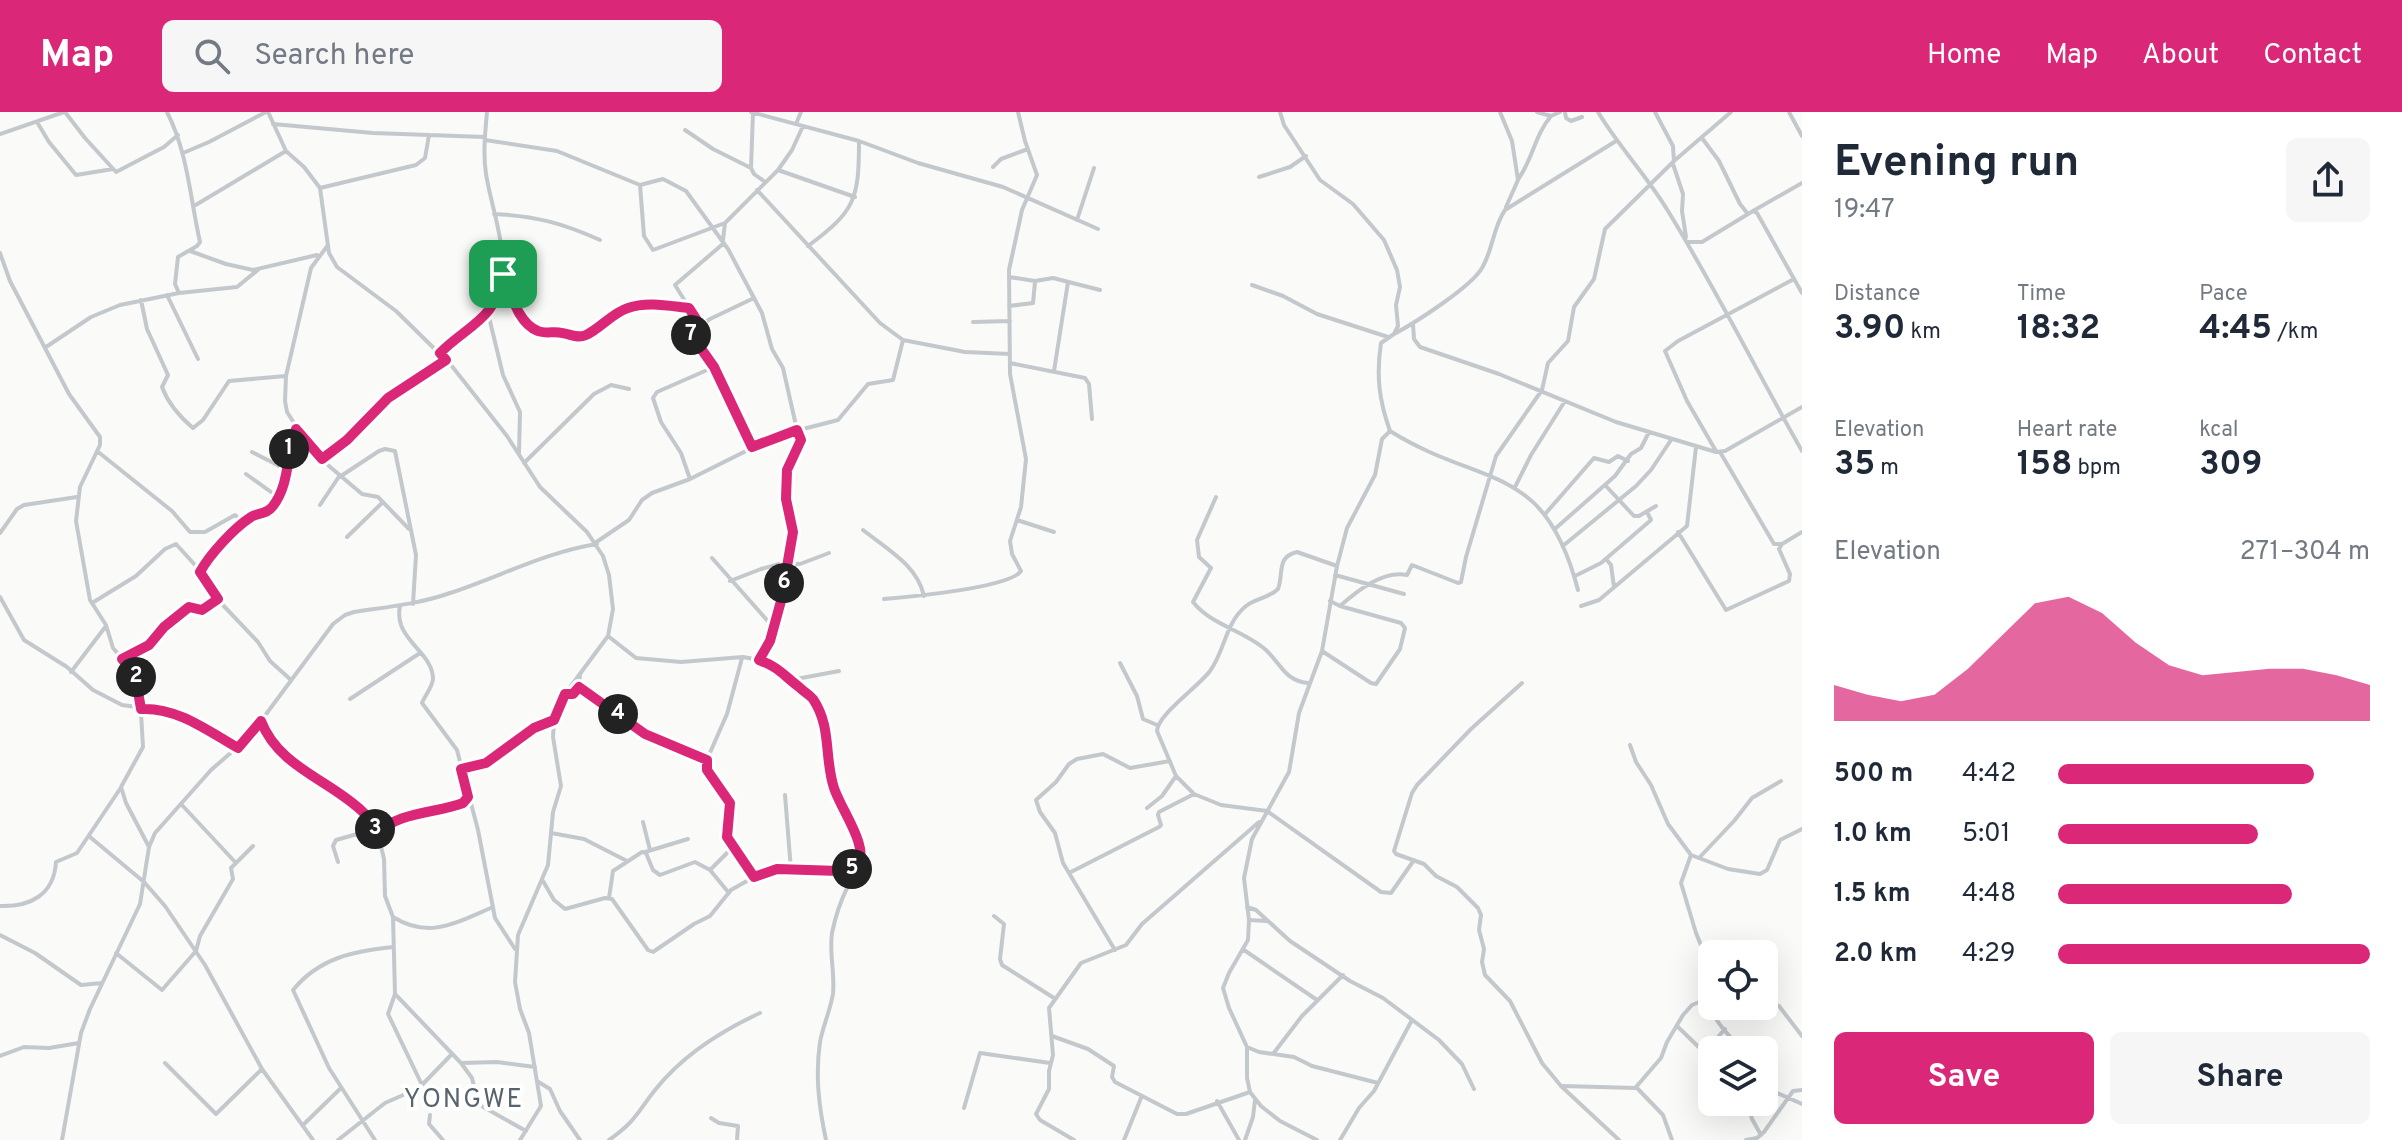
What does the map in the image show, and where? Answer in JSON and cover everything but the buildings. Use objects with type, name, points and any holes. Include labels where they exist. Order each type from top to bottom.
[{"type":"street","points":[[0,134],[65,112],[85,138],[119,172],[164,147],[178,135]]},
{"type":"street","points":[[167,112],[183,153],[200,242],[178,257],[175,284],[179,293]]},
{"type":"street","points":[[183,153],[267,112],[286,151],[304,167],[320,188],[328,245],[337,267],[396,311],[440,353],[519,454],[545,493],[580,522],[596,544],[609,575],[613,593],[608,636],[565,694],[554,720],[553,737],[561,786],[553,812],[550,852],[543,881],[523,919],[516,951],[515,982],[529,1033],[540,1110],[520,1140]]},
{"type":"street","points":[[487,112],[485,172],[503,274],[519,312],[532,328],[540,332],[579,337],[630,307],[689,308]]},
{"type":"street","points":[[765,182],[751,168],[752,112],[859,141],[918,163],[1003,187],[1098,229]]},
{"type":"street","points":[[796,124],[801,112]]},
{"type":"street","points":[[884,599],[924,596],[999,582],[1019,575],[1021,571],[1010,548],[1026,459],[1010,363],[1009,277],[1014,240],[1037,175],[1018,112]]},
{"type":"street","points":[[1280,112],[1284,125],[1320,180],[1353,204],[1384,240],[1400,283],[1396,305],[1398,326],[1394,334]]},
{"type":"street","points":[[1500,112],[1512,141],[1518,180]]},
{"type":"street","points":[[1537,112],[1551,116]]},
{"type":"street","points":[[1578,590],[1564,545],[1546,513],[1515,487],[1390,431],[1377,384],[1381,343],[1413,324],[1481,270],[1497,224],[1530,158],[1535,137],[1551,116],[1563,112],[1571,121],[1582,117]]},
{"type":"street","points":[[1598,112],[1621,148],[1651,184],[1687,241],[1802,451]]},
{"type":"street","points":[[1655,112],[1673,146],[1683,155]]},
{"type":"street","points":[[1340,606],[1366,585],[1397,573],[1407,575],[1412,565],[1460,583],[1501,446],[1542,390],[1548,363],[1568,341],[1574,307],[1594,279],[1601,254],[1602,235],[1674,161],[1731,112]]},
{"type":"street","points":[[1789,112],[1802,136]]},
{"type":"street","points":[[37,122],[76,175],[113,169]]},
{"type":"street","points":[[273,124],[485,139],[557,151],[640,185],[663,179],[680,186],[692,197],[723,242],[762,313],[772,349],[783,368],[801,440],[787,475],[786,499],[793,532],[781,601],[770,641],[759,660]]},
{"type":"street","points":[[640,185],[644,236],[653,250],[725,223],[778,170],[803,126]]},
{"type":"street","points":[[685,130],[713,149],[751,168]]},
{"type":"street","points":[[320,188],[416,165],[425,158],[429,135]]},
{"type":"street","points":[[1702,138],[1719,161],[1740,204],[1757,213],[1802,293]]},
{"type":"street","points":[[808,246],[839,222],[856,197],[859,141]]},
{"type":"street","points":[[1505,210],[1616,141]]},
{"type":"street","points":[[1608,146],[1621,148]]},
{"type":"street","points":[[1673,146],[1675,175],[1683,194],[1682,211],[1687,241]]},
{"type":"street","points":[[993,167],[1001,159],[1028,149]]},
{"type":"street","points":[[194,206],[286,151]]},
{"type":"street","points":[[1259,177],[1290,167],[1306,156]]},
{"type":"street","points":[[1077,220],[1094,168]]},
{"type":"street","points":[[778,170],[856,197]]},
{"type":"street","points":[[1687,241],[1702,242],[1802,183]]},
{"type":"street","points":[[757,190],[880,323],[903,340],[965,352],[1010,354]]},
{"type":"street","points":[[494,214],[551,220],[600,240]]},
{"type":"street","points":[[700,325],[675,284],[723,242],[725,223]]},
{"type":"street","points":[[328,245],[311,268],[286,376],[286,408],[296,429],[322,459],[362,494],[378,497],[409,529]]},
{"type":"street","points":[[188,250],[226,264],[259,269],[319,255]]},
{"type":"street","points":[[0,253],[10,281],[69,394],[97,429],[100,442],[77,497],[76,521],[92,603],[106,625],[113,648],[135,674],[143,747],[90,837],[77,853],[56,862],[51,886],[44,894],[22,904],[0,906]]},
{"type":"street","points":[[46,347],[91,317],[120,305],[179,293],[237,287],[259,269]]},
{"type":"street","points":[[440,353],[475,327],[488,313],[500,289],[503,274]]},
{"type":"street","points":[[1009,277],[1035,281],[1053,278],[1100,290]]},
{"type":"street","points":[[1794,279],[1678,341],[1665,353],[1687,401],[1772,542],[1782,544],[1802,532]]},
{"type":"street","points":[[1009,306],[1033,303],[1035,281]]},
{"type":"street","points":[[1054,371],[1068,282]]},
{"type":"street","points":[[1252,285],[1283,296],[1317,314],[1388,337]]},
{"type":"street","points":[[167,295],[198,359]]},
{"type":"street","points":[[752,447],[714,367],[690,333],[754,298]]},
{"type":"street","points":[[141,300],[147,329],[168,375],[162,387],[163,393],[193,428],[203,420],[229,381],[286,376]]},
{"type":"street","points":[[488,313],[499,361],[520,412],[519,454]]},
{"type":"street","points":[[973,322],[1010,321]]},
{"type":"street","points":[[1413,324],[1414,339],[1420,347],[1671,440],[1718,452],[1802,407]]},
{"type":"street","points":[[62,1140],[79,1043],[90,1009],[140,904],[149,847],[155,833],[211,770],[238,748],[338,619],[354,612],[413,604],[568,550],[596,544],[629,520],[646,496],[690,479],[752,447],[797,430],[838,420],[868,384],[893,380],[903,340]]},
{"type":"street","points":[[322,459],[347,440],[388,398],[446,360]]},
{"type":"street","points":[[1010,363],[1088,381],[1092,419]]},
{"type":"street","points":[[690,479],[681,453],[661,422],[653,398],[657,392],[714,367]]},
{"type":"street","points":[[524,463],[594,394],[611,385],[629,389]]},
{"type":"street","points":[[1515,487],[1565,401]]},
{"type":"street","points":[[200,572],[220,546],[255,514],[267,512],[278,497],[284,485],[288,451],[296,429]]},
{"type":"street","points":[[1317,1140],[1280,1121],[1250,1092],[1247,1047],[1223,993],[1225,981],[1248,940],[1244,878],[1252,839],[1289,772],[1299,713],[1322,651],[1347,528],[1375,475],[1382,439],[1390,431]]},
{"type":"street","points":[[1556,528],[1605,485],[1631,454],[1641,448],[1649,432]]},
{"type":"street","points":[[1564,545],[1645,477],[1671,440]]},
{"type":"street","points":[[1581,606],[1599,600],[1687,526],[1696,447]]},
{"type":"street","points":[[320,505],[340,476],[379,451],[394,449],[416,555],[413,604]]},
{"type":"street","points":[[97,451],[172,511],[190,532],[205,532],[235,515],[244,523]]},
{"type":"street","points":[[252,452],[287,470]]},
{"type":"street","points":[[1546,513],[1595,458],[1609,462],[1618,456],[1628,461]]},
{"type":"street","points":[[246,474],[278,497]]},
{"type":"street","points":[[1605,485],[1634,516],[1656,506]]},
{"type":"street","points":[[0,533],[17,509],[24,505],[77,497]]},
{"type":"street","points":[[1216,497],[1197,540],[1199,557],[1211,568],[1193,602],[1228,628],[1262,647],[1289,677],[1308,683]]},
{"type":"street","points":[[347,537],[383,502]]},
{"type":"street","points":[[1575,576],[1596,567],[1651,520],[1647,512]]},
{"type":"street","points":[[1017,520],[1054,532]]},
{"type":"street","points":[[863,530],[909,567],[919,580],[924,596]]},
{"type":"street","points":[[1678,532],[1726,610],[1788,582],[1790,574],[1779,549],[1782,544]]},
{"type":"street","points":[[92,603],[136,576],[173,544],[200,572],[218,599],[258,642],[270,661],[291,680]]},
{"type":"street","points":[[1337,566],[1297,552],[1288,555],[1281,565],[1278,589],[1244,607],[1228,628],[1210,671],[1157,725],[1157,731],[1176,776],[1194,794],[1221,805],[1267,811],[1384,893],[1391,893],[1414,860]]},
{"type":"street","points":[[730,581],[761,569],[800,564],[829,553]]},
{"type":"street","points":[[712,558],[774,628]]},
{"type":"street","points":[[1606,559],[1611,565],[1614,587]]},
{"type":"street","points":[[1335,575],[1404,594]]},
{"type":"street","points":[[0,597],[24,640],[81,682],[110,700],[141,709],[173,712],[238,748]]},
{"type":"street","points":[[122,659],[149,645],[164,627],[189,607],[202,610],[218,599]]},
{"type":"street","points":[[1322,651],[1376,684],[1400,649],[1405,628],[1401,623],[1330,601]]},
{"type":"street","points":[[400,606],[402,628],[433,675],[422,703],[455,744],[478,830],[495,918],[516,951]]},
{"type":"street","points":[[71,672],[106,625]]},
{"type":"street","points":[[608,636],[636,658],[681,662],[743,657],[759,660],[782,670],[812,697],[826,729],[834,789],[861,847],[861,862],[843,898],[831,941],[835,969],[832,997],[820,1039],[817,1082],[826,1140]]},
{"type":"street","points":[[350,699],[420,653]]},
{"type":"street","points":[[743,657],[727,714],[707,760],[707,770],[730,803],[726,834],[754,877]]},
{"type":"street","points":[[1120,663],[1137,696],[1143,719],[1157,725]]},
{"type":"street","points":[[791,680],[839,671]]},
{"type":"street","points":[[565,694],[573,694],[579,687],[580,673]]},
{"type":"street","points":[[1522,683],[1471,729],[1412,793],[1394,846],[1396,854],[1414,860],[1457,887],[1480,911],[1485,975],[1510,1001],[1542,1063],[1612,1138],[1619,1140]]},
{"type":"street","points":[[579,687],[645,734],[707,760]]},
{"type":"street","points":[[461,769],[486,763],[534,728],[554,720]]},
{"type":"street","points":[[261,721],[277,749],[363,812],[377,832],[384,859],[384,887],[393,917],[395,994],[388,1014],[422,1085]]},
{"type":"street","points":[[1630,745],[1668,824],[1691,855],[1728,869],[1760,874],[1767,870],[1780,840],[1802,829]]},
{"type":"street","points":[[1115,950],[1069,873],[1059,852],[1055,833],[1037,808],[1037,798],[1077,759],[1103,754],[1130,768],[1170,761]]},
{"type":"street","points":[[1147,808],[1162,796],[1176,776]]},
{"type":"street","points":[[1699,858],[1752,798],[1781,781]]},
{"type":"street","points":[[121,787],[149,847]]},
{"type":"street","points":[[1069,873],[1159,827],[1159,812],[1194,794]]},
{"type":"street","points":[[785,795],[791,870]]},
{"type":"street","points":[[338,862],[333,846],[336,840],[377,832],[402,819],[458,805],[468,797]]},
{"type":"street","points":[[181,804],[236,863]]},
{"type":"street","points":[[1074,1140],[1036,1116],[1049,1089],[1053,1055],[1048,1017],[1054,998],[1081,963],[1132,940],[1142,924],[1261,821]]},
{"type":"street","points":[[643,822],[647,852],[658,875],[695,862],[710,870],[729,893]]},
{"type":"street","points":[[551,833],[584,839],[627,861]]},
{"type":"street","points":[[90,837],[144,882],[196,951],[262,1069],[313,1140]]},
{"type":"street","points":[[608,898],[612,872],[647,852],[688,839]]},
{"type":"street","points":[[116,953],[137,967],[161,991],[196,951],[200,936],[233,879],[230,869],[253,846]]},
{"type":"street","points":[[710,870],[733,847]]},
{"type":"street","points":[[1691,855],[1681,883],[1700,940]]},
{"type":"street","points":[[543,881],[554,900],[565,909],[608,898],[616,903],[648,950],[653,952],[710,916],[729,893],[754,877],[777,869],[839,871],[858,868]]},
{"type":"street","points":[[393,917],[409,926],[436,930],[493,907]]},
{"type":"street","points":[[1247,907],[1290,941],[1383,998],[1439,1040],[1462,1064],[1474,1089]]},
{"type":"street","points":[[994,916],[1004,924],[1002,965],[1054,998]]},
{"type":"street","points":[[1249,920],[1267,921]]},
{"type":"street","points":[[0,935],[35,953],[81,985],[102,983]]},
{"type":"street","points":[[375,1140],[341,1088],[295,998],[294,988],[319,967],[340,956],[393,947]]},
{"type":"street","points":[[1244,950],[1317,1000]]},
{"type":"street","points":[[1273,1054],[1317,1000],[1344,975]]},
{"type":"street","points":[[395,994],[471,1076],[478,1104],[526,1131]]},
{"type":"street","points":[[1636,1088],[1661,1058],[1667,1042],[1692,1005],[1698,1002]]},
{"type":"street","points":[[1778,1006],[1802,1036]]},
{"type":"street","points":[[609,1140],[637,1118],[655,1091],[690,1054],[760,1013]]},
{"type":"street","points":[[1340,1140],[1378,1083],[1412,1020]]},
{"type":"street","points":[[1718,1020],[1731,1036]]},
{"type":"street","points":[[1677,1026],[1698,1044]]},
{"type":"street","points":[[1719,1036],[1725,1029]]},
{"type":"street","points":[[1051,1036],[1081,1045],[1115,1068],[1112,1077],[1115,1082],[1182,1115],[1250,1092]]},
{"type":"street","points":[[0,1056],[24,1047],[49,1048],[79,1043]]},
{"type":"street","points":[[1247,1047],[1294,1057],[1312,1066],[1378,1083]]},
{"type":"street","points":[[964,1108],[980,1053],[1050,1063]]},
{"type":"street","points":[[338,1140],[385,1103],[422,1085],[451,1055]]},
{"type":"street","points":[[461,1063],[497,1062],[535,1067]]},
{"type":"street","points":[[165,1063],[216,1114],[262,1069]]},
{"type":"street","points":[[537,1081],[550,1089],[560,1111],[580,1140]]},
{"type":"street","points":[[1561,1086],[1636,1088],[1663,1115],[1672,1140]]},
{"type":"street","points":[[303,1125],[341,1088]]},
{"type":"street","points":[[1746,1140],[1758,1138],[1793,1091],[1802,1090]]},
{"type":"street","points":[[1778,1094],[1802,1104]]},
{"type":"street","points":[[1124,1140],[1142,1097]]},
{"type":"street","points":[[1244,1140],[1253,1117],[1255,1099]]},
{"type":"street","points":[[1217,1101],[1244,1140]]},
{"type":"street","points":[[430,1115],[429,1124],[443,1140]]},
{"type":"street","points":[[1751,1116],[1758,1138]]},
{"type":"street","points":[[711,1118],[719,1123],[738,1126],[737,1140]]},
{"type":"district","name":"YONGWE","points":[[464,1100]]},
{"type":"route","points":[[503,274],[524,320],[540,332],[579,337],[630,307],[689,308],[700,325],[690,333],[714,367],[752,447],[797,430],[800,435],[801,440],[787,470],[786,499],[793,541],[777,618],[770,641],[759,660],[782,670],[812,697],[817,706],[826,729],[834,789],[861,847],[858,868],[813,871],[784,868],[754,877],[728,840],[730,803],[705,767],[707,760],[645,734],[579,687],[573,694],[565,694],[554,720],[534,728],[510,748],[479,767],[461,769],[468,797],[463,803],[402,819],[378,834],[363,812],[277,749],[261,721],[238,748],[173,712],[141,709],[135,674],[122,659],[149,645],[164,627],[189,607],[202,610],[218,599],[200,572],[207,560],[249,518],[271,509],[284,485],[288,451],[296,429],[322,459],[359,429],[388,398],[446,360],[440,353],[475,327],[488,313],[500,289],[503,274]]}]
